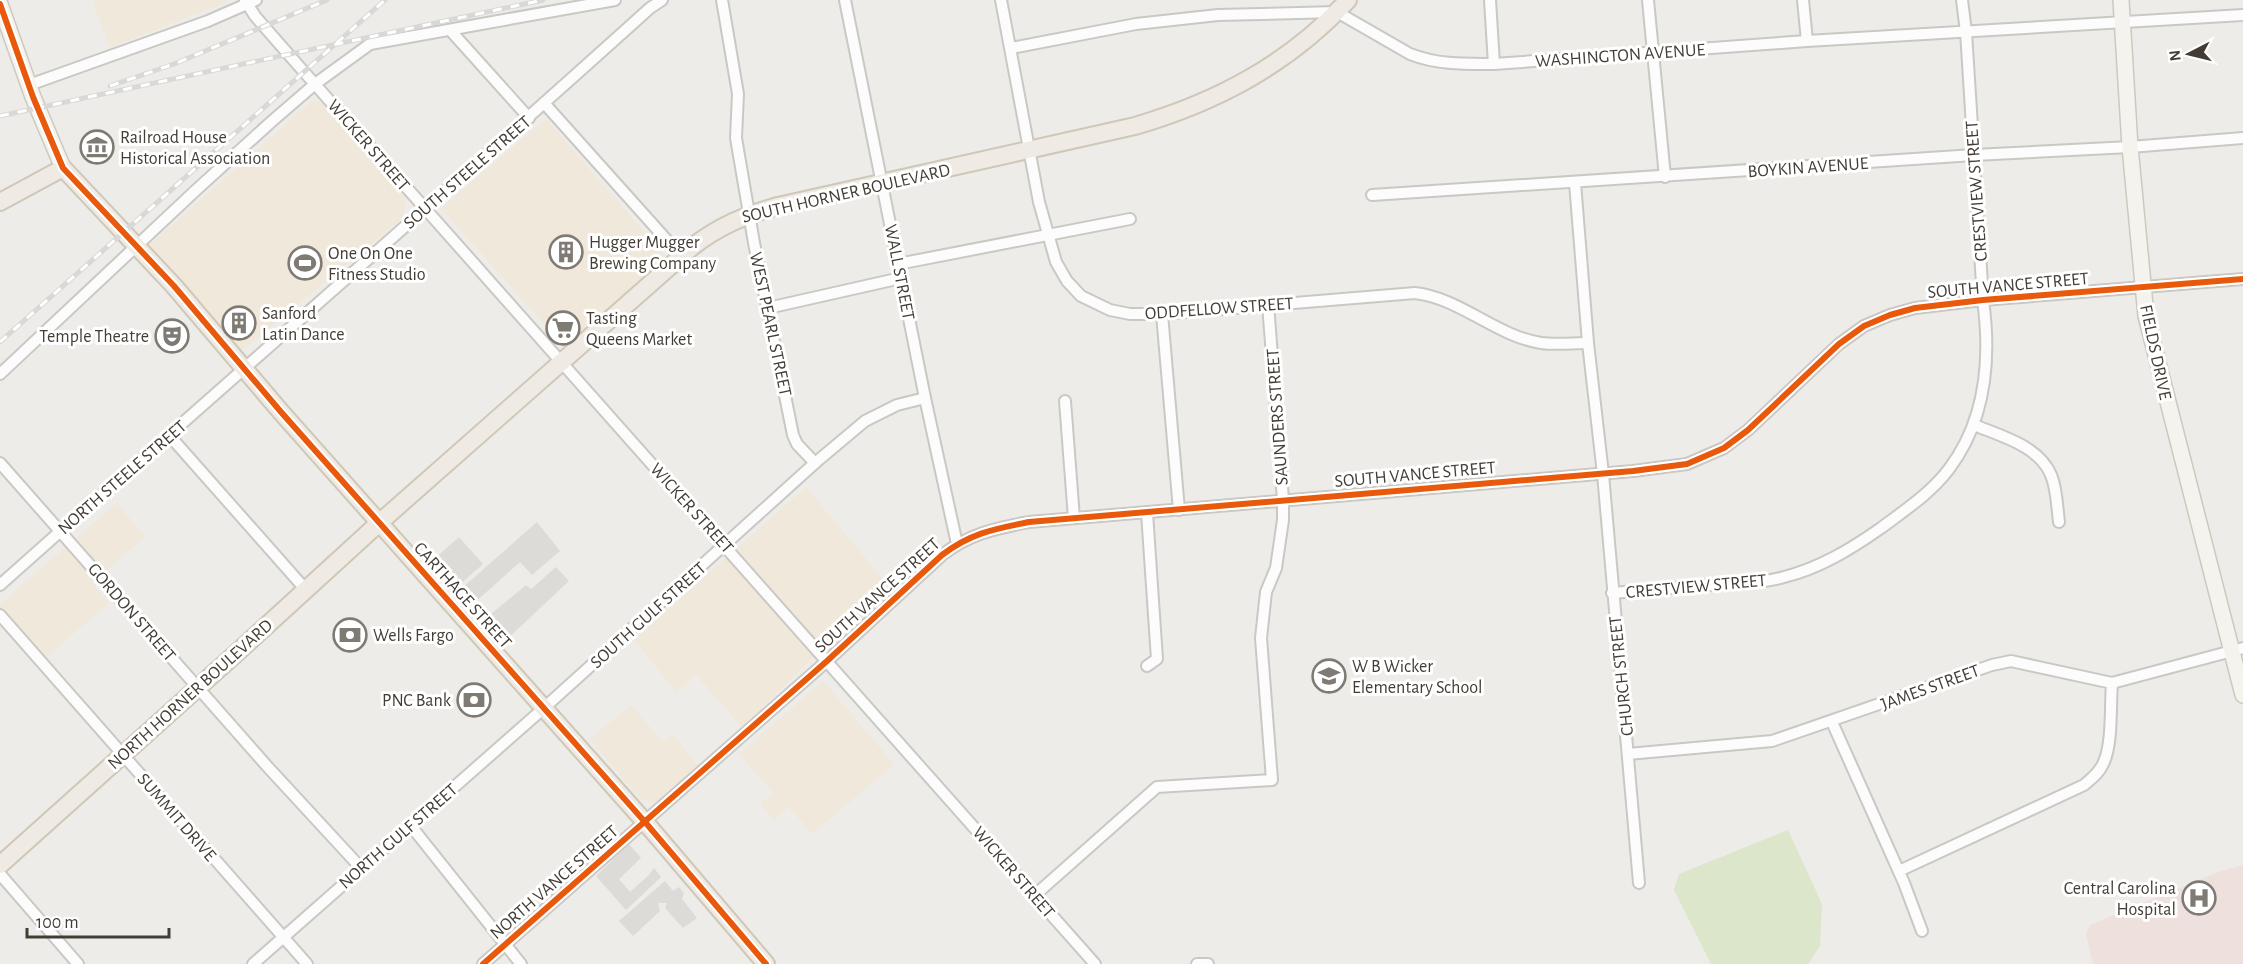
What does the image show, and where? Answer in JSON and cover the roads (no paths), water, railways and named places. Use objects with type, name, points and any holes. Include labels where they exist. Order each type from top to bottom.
[{"type":"main road","name":"SOUTH HORNER BOULEVARD","points":[[379,523],[681,256],[712,232],[749,214],[1135,126],[1208,101],[1238,86],[1271,65],[1342,6]]},
{"type":"main road","name":"CARTHAGE STREET","points":[[63,168],[137,245],[379,523],[645,822],[766,964]]},
{"type":"main road","points":[[0,202],[63,168]]},
{"type":"main road","name":"NORTH HORNER BOULEVARD","points":[[0,865],[379,523]]},
{"type":"street","points":[[0,374],[137,245],[315,84],[370,44],[615,0]]},
{"type":"street","name":"SOUTH STEELE STREET","points":[[245,370],[322,298],[529,118],[650,8],[662,0]]},
{"type":"street","name":"WEST PEARL STREET","points":[[722,0],[738,94],[736,138],[749,214],[793,435],[797,444],[814,464]]},
{"type":"street","name":"WALL STREET","points":[[845,0],[925,398],[957,544]]},
{"type":"street","name":"ODDFELLOW STREET","points":[[1001,0],[1039,202],[1056,262],[1067,281],[1081,296],[1110,310],[1130,314],[1162,314],[1403,294],[1432,295],[1498,327],[1541,343],[1588,343]]},
{"type":"street","points":[[1490,0],[1494,64]]},
{"type":"street","points":[[1648,0],[1665,177]]},
{"type":"street","points":[[1803,0],[1807,41]]},
{"type":"street","name":"CRESTVIEW STREET","points":[[1612,593],[1783,578],[1824,564],[1917,502],[1948,470],[1966,443],[1974,425],[1987,365],[1987,330],[1962,0]]},
{"type":"street","name":"FIELDS DRIVE","points":[[2121,0],[2130,147],[2146,316],[2155,356],[2237,650],[2243,694]]},
{"type":"street","points":[[29,86],[198,25],[250,1]]},
{"type":"street","name":"WICKER STREET","points":[[250,1],[255,16],[288,54],[1095,964]]},
{"type":"street","points":[[0,3],[29,86],[63,168]]},
{"type":"street","points":[[1011,48],[1136,24],[1218,15],[1342,6]]},
{"type":"street","name":"WASHINGTON AVENUE","points":[[1342,6],[1410,54],[1445,64],[1494,64],[1807,41],[2243,15]]},
{"type":"street","points":[[450,30],[529,118]]},
{"type":"street","points":[[544,103],[681,256]]},
{"type":"street","name":"BOYKIN AVENUE","points":[[1372,195],[2243,138]]},
{"type":"street","name":"CHURCH STREET","points":[[1575,183],[1639,883]]},
{"type":"street","points":[[898,264],[1130,219]]},
{"type":"street","points":[[768,308],[901,278]]},
{"type":"street","name":"SOUTH VANCE STREET","points":[[645,822],[957,544],[988,530],[1029,522],[1603,474],[1687,464],[1724,448],[1748,430],[1839,344],[1864,326],[1890,315],[1915,308],[1983,300],[2243,279]]},
{"type":"street","name":"SAUNDERS STREET","points":[[1035,895],[1158,787],[1272,780],[1261,638],[1266,592],[1276,568],[1283,520],[1283,500],[1268,304]]},
{"type":"street","points":[[1162,314],[1179,510]]},
{"type":"street","name":"NORTH STEELE STREET","points":[[0,585],[245,370]]},
{"type":"street","name":"SOUTH GULF STREET","points":[[544,708],[726,546],[814,464],[865,421],[897,405],[925,398]]},
{"type":"street","points":[[1065,401],[1074,518]]},
{"type":"street","points":[[1974,425],[2026,447],[2039,458],[2051,475],[2059,522]]},
{"type":"street","points":[[170,435],[306,590]]},
{"type":"street","name":"GORDON STREET","points":[[0,463],[198,688],[361,868]]},
{"type":"street","points":[[1147,513],[1157,659],[1147,666]]},
{"type":"street","name":"SUMMIT DRIVE","points":[[0,615],[307,964]]},
{"type":"street","name":"JAMES STREET","points":[[1628,754],[1772,741],[1992,665],[2011,661],[2112,683],[2237,650]]},
{"type":"street","points":[[1899,871],[2084,785],[2096,775],[2104,762],[2108,746],[2112,683]]},
{"type":"street","name":"NORTH GULF STREET","points":[[253,964],[544,708]]},
{"type":"street","points":[[1832,722],[1899,871],[1923,931]]},
{"type":"street","name":"NORTH VANCE STREET","points":[[483,964],[645,822]]},
{"type":"street","points":[[411,826],[521,964]]},
{"type":"street","points":[[0,874],[78,964]]},
{"type":"street","points":[[1197,964],[1208,964]]},
{"type":"railway","points":[[110,86],[174,64],[327,0]]},
{"type":"railway","points":[[0,342],[385,0]]},
{"type":"railway","points":[[0,116],[543,0]]},
{"type":"place","name":"Railroad House Historical Association","points":[[97,147]]},
{"type":"place","name":"Hugger Mugger Brewing Company","points":[[566,252]]},
{"type":"place","name":"One On One Fitness Studio","points":[[305,263]]},
{"type":"place","name":"Sanford Latin Dance","points":[[239,323]]},
{"type":"place","name":"Tasting Queens Market","points":[[563,328]]},
{"type":"place","name":"Temple Theatre","points":[[172,336]]},
{"type":"place","name":"Wells Fargo","points":[[350,635]]},
{"type":"place","name":"W B Wicker Elementary School","points":[[1329,676]]},
{"type":"place","name":"PNC Bank","points":[[474,700]]},
{"type":"place","name":"Central Carolina Hospital","points":[[2199,898]]}]
